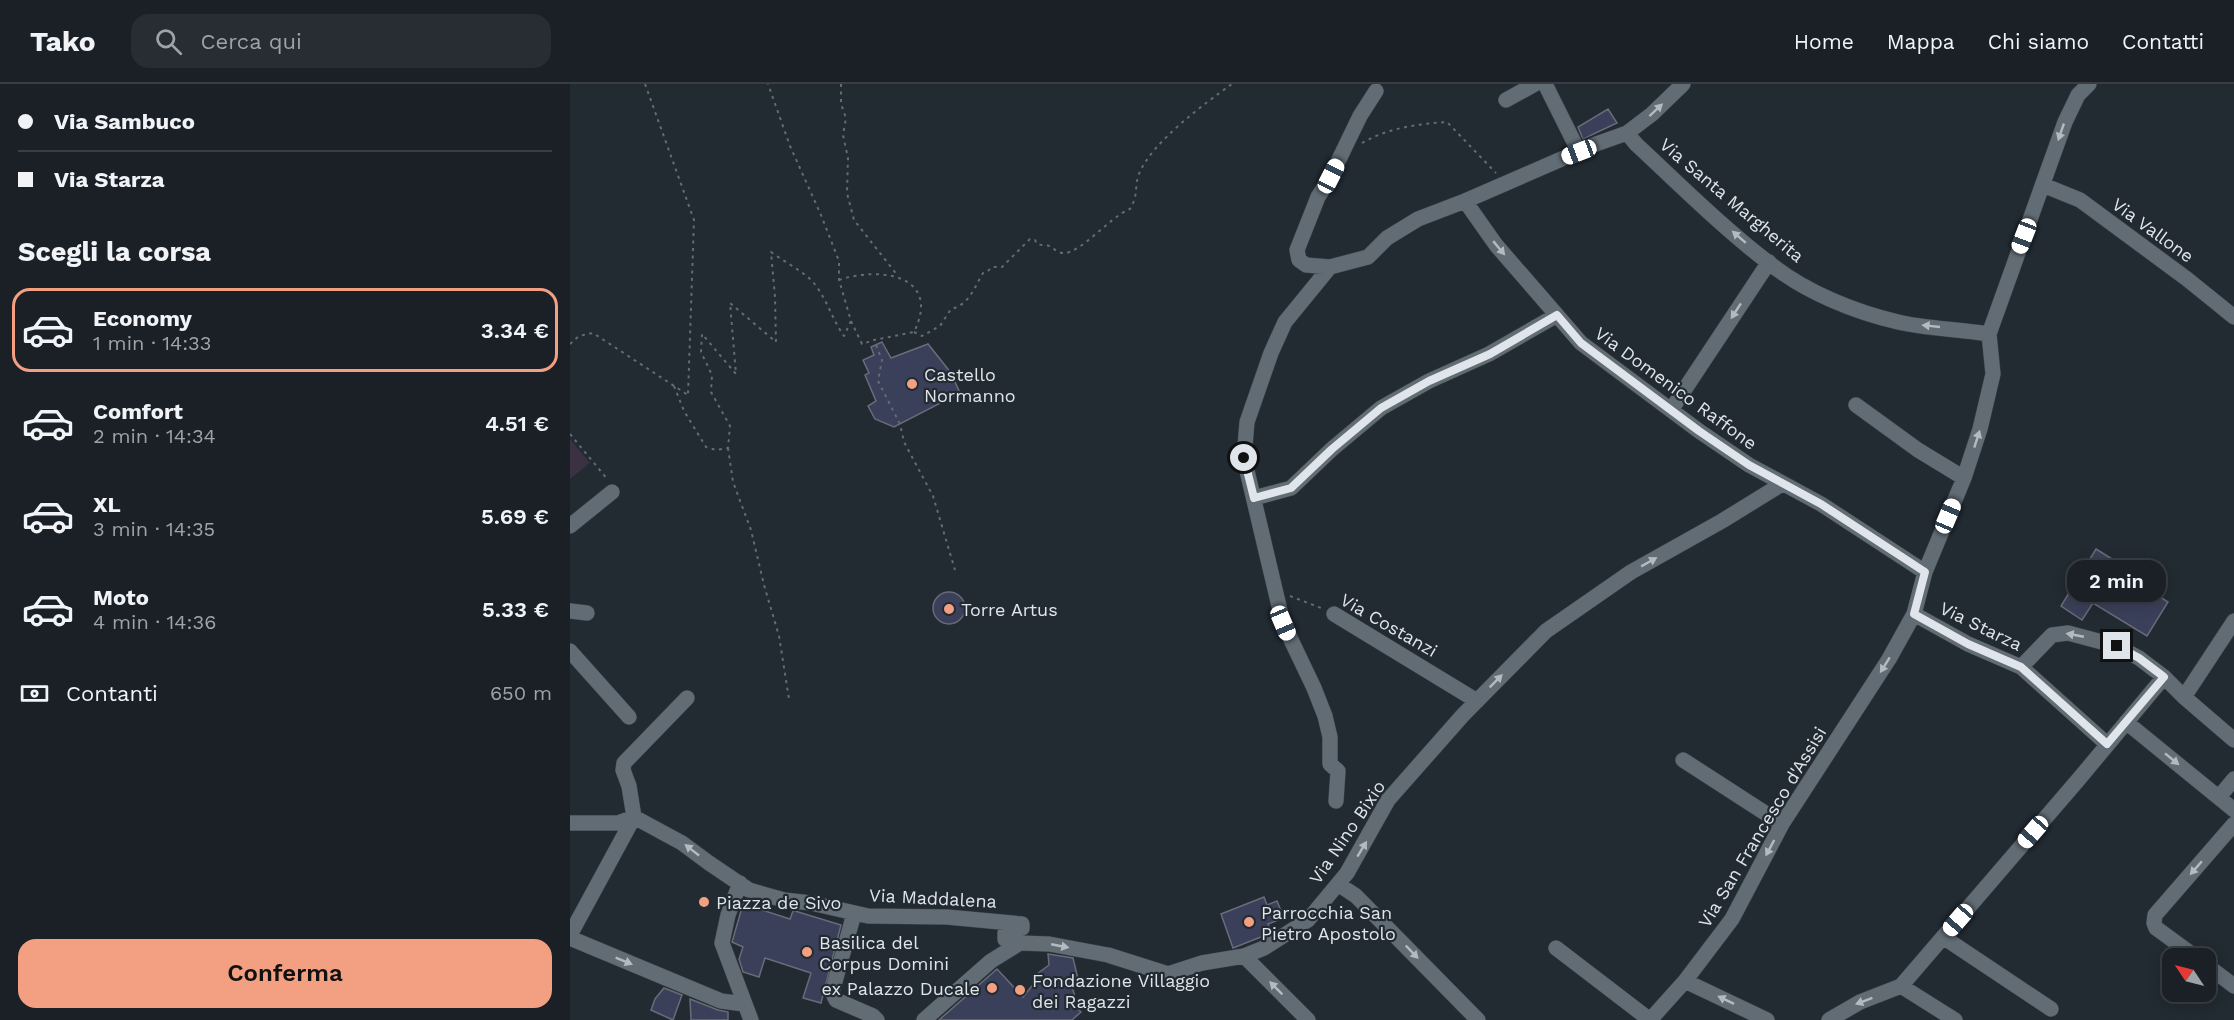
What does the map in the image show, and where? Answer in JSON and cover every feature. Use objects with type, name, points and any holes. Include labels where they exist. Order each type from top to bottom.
[{"type":"street","points":[[1506,100],[1535,84]]},
{"type":"street","points":[[1545,84],[1579,152]]},
{"type":"street","points":[[1376,91],[1360,116],[1342,155],[1318,197],[1297,250],[1299,260],[1306,265],[1330,267],[1368,257],[1387,238],[1409,224],[1506,184],[1514,178],[1627,133],[1652,114],[1683,84]]},
{"type":"street","points":[[1989,334],[2065,122],[2079,95],[2089,84]]},
{"type":"street","name":"Via Santa Margherita","points":[[1627,133],[1636,144],[1768,262],[1812,291],[1864,312],[1900,322],[1989,334]]},
{"type":"street","name":"Via Vallone","points":[[2043,185],[2080,200],[2187,279],[2234,317]]},
{"type":"street","name":"Via Domenico Raffone","points":[[1465,201],[1496,245],[1581,343],[1749,465],[1821,504],[1925,572]]},
{"type":"street","points":[[1671,410],[1768,262]]},
{"type":"street","points":[[1330,267],[1286,322],[1270,353],[1247,422],[1244,458],[1266,559],[1283,623],[1325,716],[1330,737],[1330,764],[1338,771],[1336,801]]},
{"type":"street","points":[[1254,498],[1291,488],[1332,449],[1381,408],[1429,381],[1490,354],[1557,315]]},
{"type":"street","name":"Via San Francesco d'Assisi","points":[[1650,1020],[1685,981],[1732,920],[1782,824],[1889,659],[1914,614],[1925,572],[1964,478],[1980,429],[1993,374],[1989,334]]},
{"type":"street","points":[[1856,405],[1918,450],[1964,478]]},
{"type":"street","name":"Via Nino Bixio","points":[[1020,944],[1049,944],[1108,955],[1167,974],[1202,963],[1244,956],[1264,948],[1308,920],[1353,864],[1388,800],[1477,701],[1546,631],[1631,572],[1782,484]]},
{"type":"street","points":[[570,526],[612,492]]},
{"type":"street","points":[[570,611],[587,613]]},
{"type":"street","name":"Via Costanzi","points":[[1334,614],[1477,701]]},
{"type":"street","name":"Via Starza","points":[[1914,614],[1968,644],[2021,667],[2052,635],[2068,633],[2117,646],[2139,658],[2164,677],[2184,698],[2234,740]]},
{"type":"street","points":[[2184,698],[2234,621]]},
{"type":"street","points":[[570,651],[629,717]]},
{"type":"street","points":[[2021,667],[2107,744]]},
{"type":"street","points":[[1829,1020],[1860,1002],[1901,986],[2164,677]]},
{"type":"street","points":[[687,698],[624,763],[623,770],[629,786],[634,817],[570,937],[721,1001],[744,1004]]},
{"type":"street","points":[[2126,722],[2234,810]]},
{"type":"street","points":[[1683,760],[1782,824]]},
{"type":"street","points":[[2219,797],[2234,780]]},
{"type":"street","points":[[570,823],[618,823],[634,817]]},
{"type":"street","name":"Via Maddalena","points":[[634,817],[682,843],[749,890],[784,900],[811,903],[868,916],[974,918],[1022,924],[1022,928],[1005,933],[1005,939],[1020,944]]},
{"type":"street","points":[[2183,948],[2156,928],[2155,915],[2234,824]]},
{"type":"street","points":[[740,884],[728,915],[722,943],[751,1020]]},
{"type":"street","points":[[1338,884],[1356,896],[1478,1020]]},
{"type":"street","points":[[851,912],[852,921],[832,992],[836,1000],[873,1016],[877,1020]]},
{"type":"street","points":[[1943,937],[2051,1009]]},
{"type":"street","points":[[924,1020],[991,961],[1020,944]]},
{"type":"street","points":[[1556,948],[1650,1020]]},
{"type":"street","points":[[1244,956],[1308,1020]]},
{"type":"street","points":[[2216,972],[2234,986]]},
{"type":"street","points":[[1685,981],[1767,1020]]},
{"type":"street","points":[[1901,986],[1956,1020]]},
{"type":"path","points":[[570,344],[579,336],[594,333],[687,395],[694,220],[645,84]]},
{"type":"path","points":[[768,84],[790,146],[839,261],[839,280],[851,321],[862,344],[914,332],[922,336],[940,326],[951,309],[960,307],[969,298],[982,273],[992,267],[1002,267],[1030,239],[1060,254],[1069,253],[1079,247],[1097,230],[1130,209],[1137,194],[1137,176],[1147,159],[1196,109],[1232,84]]},
{"type":"path","points":[[842,84],[841,104],[846,118],[843,135],[848,158],[846,193],[854,220],[898,276],[915,287],[922,302],[921,317],[914,332]]},
{"type":"path","points":[[1342,155],[1380,133],[1428,123],[1447,122],[1506,184]]},
{"type":"path","points":[[789,699],[779,636],[751,530],[734,482],[728,448],[730,426],[711,392],[712,375],[701,352],[702,334],[736,374],[730,303],[776,342],[771,252],[810,280],[829,307],[844,336],[851,321]]},
{"type":"path","points":[[839,280],[856,274],[898,276]]},
{"type":"path","points":[[874,340],[882,360],[878,381],[900,424],[904,442],[933,496],[955,570]]},
{"type":"path","points":[[674,386],[684,411],[706,447],[716,450],[728,448]]},
{"type":"path","points":[[570,434],[609,482],[612,492]]},
{"type":"path","name":"Via Costanzi","points":[[1276,592],[1334,614]]},
{"type":"shaded area","points":[[570,439],[590,463],[570,479]]},
{"type":"building","points":[[1608,109],[1617,123],[1583,139],[1578,127]]},
{"type":"building","name":"Castello Normanno","points":[[882,342],[891,358],[928,344],[951,373],[960,393],[894,427],[875,419],[868,406],[876,401],[865,375],[869,373],[863,360],[874,355],[871,347]]},
{"type":"building","points":[[2096,549],[2128,569],[2124,574],[2168,602],[2147,636],[2093,603],[2082,620],[2061,606]]},
{"type":"building","name":"Torre Artus","points":[[949,592],[960,597],[965,608],[960,619],[949,624],[938,619],[933,608],[938,597]]},
{"type":"building","name":"Parrocchia San Pietro Apostolo","points":[[1264,897],[1267,905],[1277,901],[1284,918],[1268,924],[1271,932],[1266,935],[1233,948],[1221,914]]},
{"type":"building","name":"Basilica del Corpus Domini","points":[[743,904],[790,919],[795,911],[841,925],[821,1003],[803,998],[811,973],[765,958],[759,977],[743,972],[739,959],[743,947],[732,942]]},
{"type":"building","name":"Fondazione Villaggio dei Ragazzi","points":[[1048,954],[1073,958],[1078,979],[1070,980],[1076,1000],[1072,1003],[1081,1012],[1072,1020],[939,1020],[997,969],[1023,997],[1039,977],[1037,974],[1049,965]]},
{"type":"building","points":[[664,988],[682,995],[673,1020],[651,1010],[655,999]]},
{"type":"building","points":[[690,999],[728,1012],[728,1020],[691,1020]]},
{"type":"place","name":"Castello Normanno","points":[[912,384]]},
{"type":"place","name":"Torre Artus","points":[[949,609]]},
{"type":"place","name":"Piazza de Sivo","points":[[704,902]]},
{"type":"place","name":"Parrocchia San Pietro Apostolo","points":[[1249,922]]},
{"type":"place","name":"Basilica del Corpus Domini","points":[[807,952]]},
{"type":"place","name":"ex Palazzo Ducale","points":[[992,988]]},
{"type":"place","name":"Fondazione Villaggio dei Ragazzi","points":[[1020,990]]},
{"type":"route","points":[[1244,458],[1254,498],[1291,488],[1332,449],[1381,408],[1429,381],[1490,354],[1557,315],[1581,343],[1699,431],[1749,465],[1821,504],[1925,572],[1914,614],[1968,644],[2021,667],[2107,744],[2164,677],[2139,658],[2117,646]]}]
